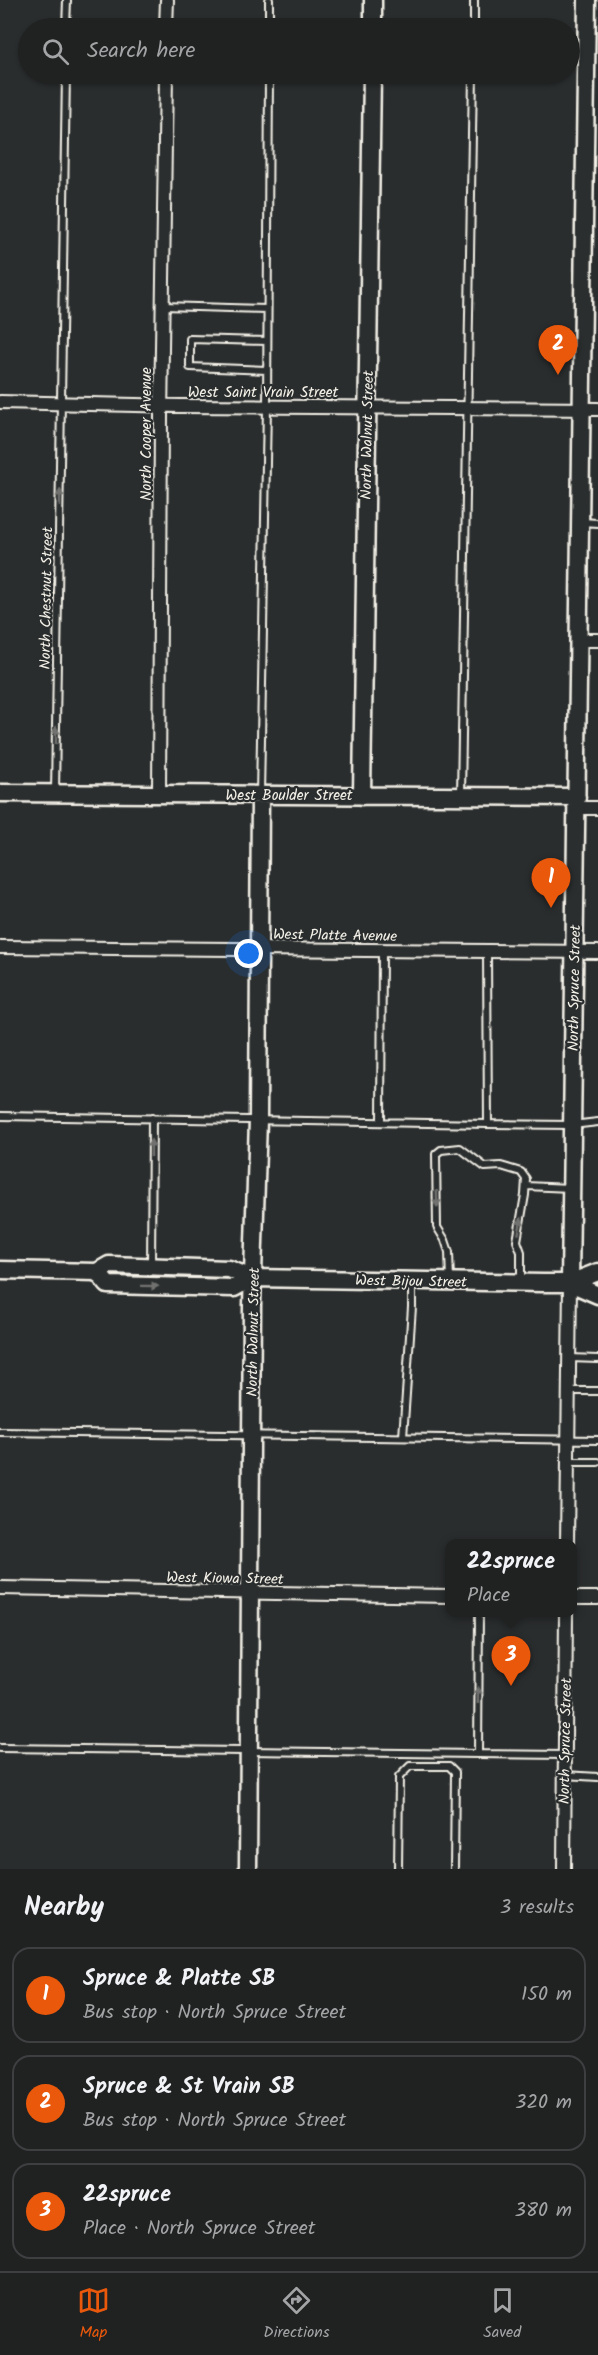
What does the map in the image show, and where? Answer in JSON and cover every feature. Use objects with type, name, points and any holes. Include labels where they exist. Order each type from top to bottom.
[{"type":"main road","points":[[373,0],[373,18]]},
{"type":"main road","name":"North Spruce Street","points":[[570,1283],[581,409],[591,218],[587,0]]},
{"type":"main road","name":"North Walnut Street","points":[[362,796],[372,84]]},
{"type":"main road","name":"West Boulder Street","points":[[0,793],[461,796],[577,802]]},
{"type":"main road","name":"North Walnut Street","points":[[248,1869],[248,1594],[252,1436],[252,1278],[258,1120],[260,795]]},
{"type":"main road","name":"West Bijou Street","points":[[0,1270],[97,1272],[109,1265],[151,1266],[229,1269],[252,1278],[521,1283],[570,1283],[598,1272]]},
{"type":"main road","name":"West Bijou Street","points":[[97,1272],[108,1285],[234,1288],[252,1278]]},
{"type":"main road","name":"West Bijou Street","points":[[570,1283],[598,1295]]},
{"type":"street","points":[[166,18],[167,0]]},
{"type":"street","name":"North Cooper Avenue","points":[[159,794],[166,84]]},
{"type":"street","name":"West Saint Vrain Street","points":[[0,402],[161,406],[598,409]]},
{"type":"street","points":[[579,640],[598,640]]},
{"type":"street","points":[[577,802],[598,808]]},
{"type":"street","name":"West Platte Avenue","points":[[0,947],[598,952]]},
{"type":"street","name":"North Spruce Street","points":[[567,1539],[570,1283]]},
{"type":"street","name":"West Kiowa Street","points":[[0,1588],[445,1596]]},
{"type":"street","points":[[577,1598],[598,1598]]},
{"type":"street","name":"North Spruce Street","points":[[564,1869],[567,1617]]},
{"type":"lane","points":[[66,18],[67,0]]},
{"type":"lane","points":[[269,0],[269,18]]},
{"type":"lane","points":[[474,0],[474,18]]},
{"type":"lane","name":"North Chestnut Street","points":[[55,794],[66,84]]},
{"type":"lane","points":[[260,795],[267,407],[269,84]]},
{"type":"lane","points":[[461,796],[473,84]]},
{"type":"lane","points":[[162,306],[267,309]]},
{"type":"lane","points":[[267,341],[190,339],[190,367],[267,370]]},
{"type":"lane","points":[[580,522],[598,523]]},
{"type":"lane","points":[[381,1122],[382,951]]},
{"type":"lane","points":[[487,952],[488,1124]]},
{"type":"lane","points":[[0,1116],[572,1125],[598,1122]]},
{"type":"lane","points":[[151,1266],[152,1118]]},
{"type":"lane","points":[[450,1282],[449,1252],[437,1227],[436,1154],[441,1150],[460,1148],[485,1167],[501,1166],[521,1172],[526,1179],[516,1241],[521,1252],[521,1283]]},
{"type":"lane","points":[[526,1186],[572,1188]]},
{"type":"lane","points":[[403,1437],[412,1281]]},
{"type":"lane","points":[[570,1358],[598,1359]]},
{"type":"lane","points":[[569,1391],[598,1391]]},
{"type":"lane","points":[[0,1432],[598,1440]]},
{"type":"lane","points":[[568,1462],[598,1462]]},
{"type":"lane","points":[[478,1754],[479,1617]]},
{"type":"lane","points":[[0,1748],[565,1755]]},
{"type":"lane","points":[[398,1869],[399,1777],[410,1766],[449,1766],[455,1772],[454,1869]]},
{"type":"lane","points":[[565,1775],[598,1777]]},
{"type":"place","name":"Spruce & St Vrain SB","points":[[558,375]]},
{"type":"place","name":"Spruce & Platte SB","points":[[551,908]]},
{"type":"place","name":"22spruce","points":[[511,1686]]}]
